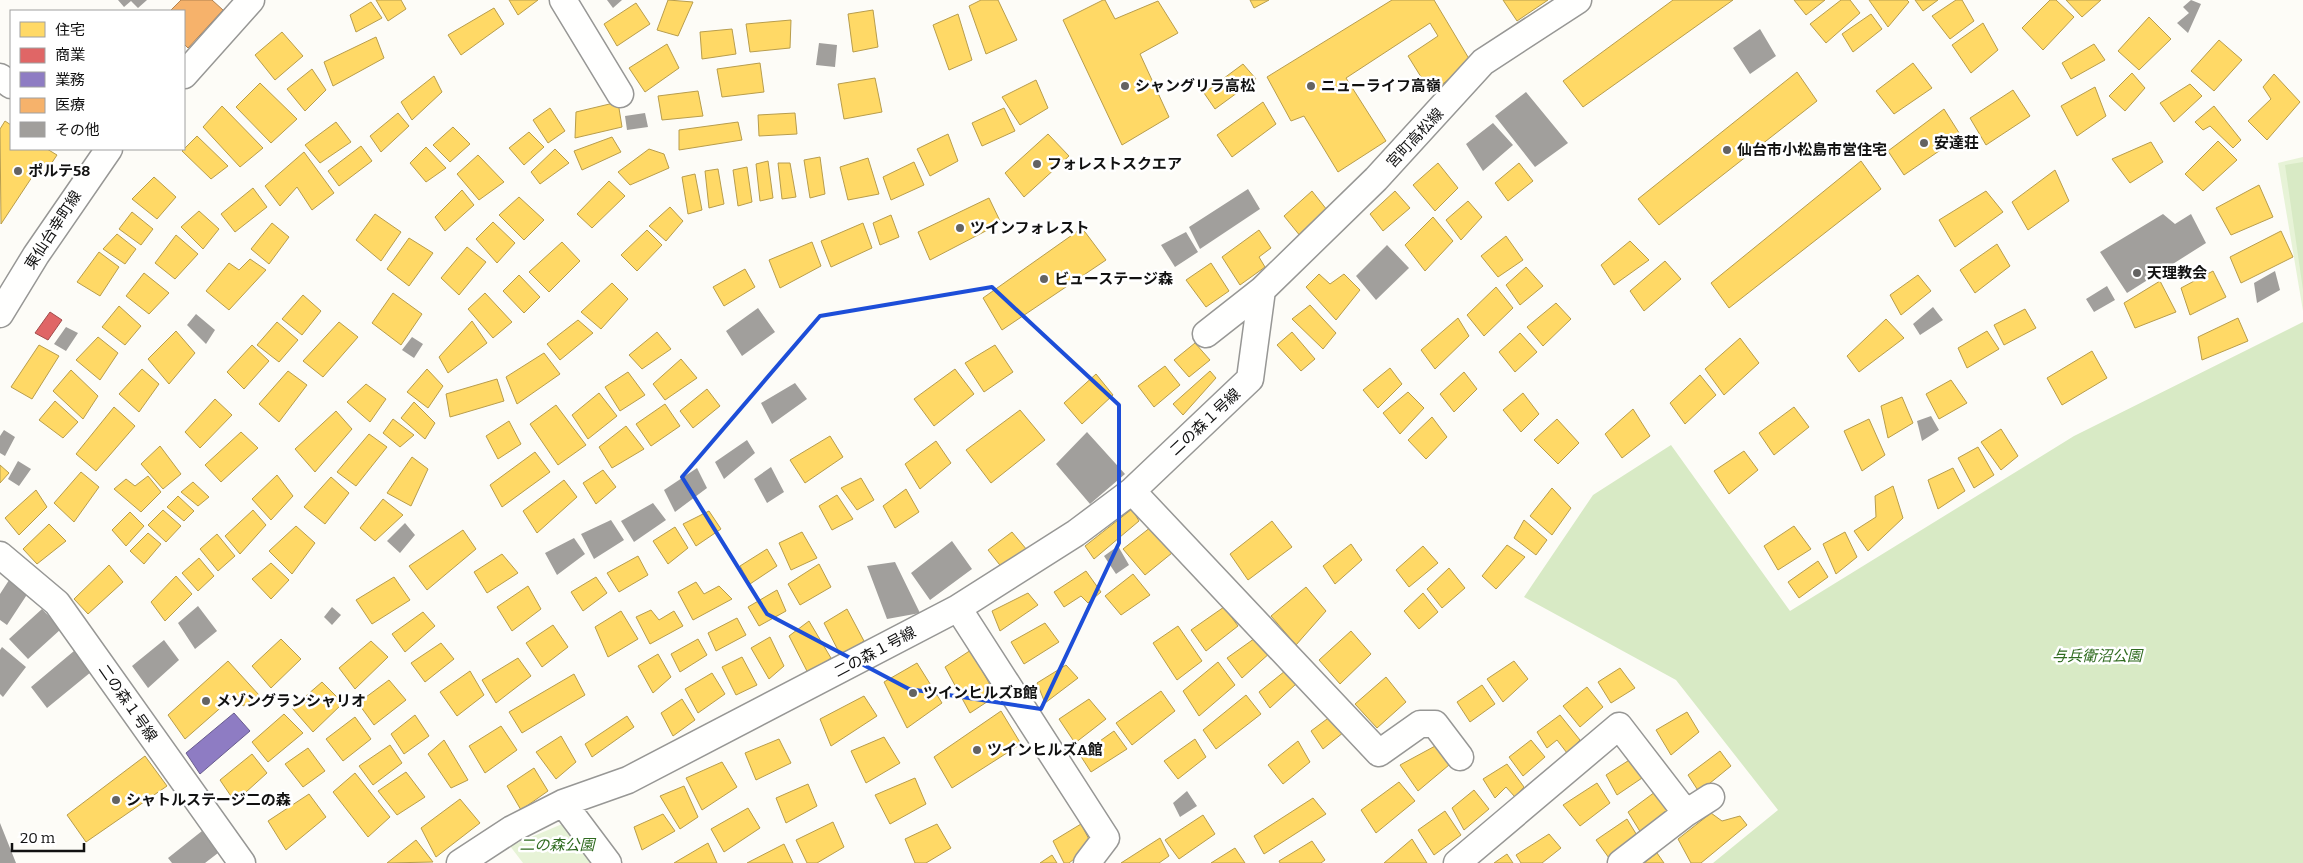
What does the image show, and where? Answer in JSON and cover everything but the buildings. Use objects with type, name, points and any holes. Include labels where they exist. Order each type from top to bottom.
[{"type":"street","points":[[185,74],[251,0]]},
{"type":"street","points":[[563,0],[620,94]]},
{"type":"street","name":"宮町高松線","points":[[1206,334],[1262,290],[1382,173],[1484,62],[1578,0]]},
{"type":"street","name":"東仙台幸町線","points":[[0,314],[104,150]]},
{"type":"street","name":"二の森１号線","points":[[460,863],[512,829],[563,803],[628,780],[958,608],[1076,533],[1132,491],[1250,380],[1262,290]]},
{"type":"street","points":[[1132,491],[1379,754],[1420,724],[1435,724],[1460,756]]},
{"type":"street","name":"二の森１号線","points":[[0,555],[57,603],[242,863]]},
{"type":"street","points":[[958,608],[1106,838],[1087,863]]},
{"type":"street","points":[[1457,863],[1619,726],[1686,813]]},
{"type":"street","points":[[1621,863],[1686,813],[1711,797]]},
{"type":"street","points":[[563,803],[608,863]]},
{"type":"highlighted area","points":[[992,287],[1119,405],[1119,543],[1041,709],[909,689],[767,614],[682,477],[820,316]]},
{"type":"green space","points":[[2303,157],[2303,311],[2278,163]]},
{"type":"green space","points":[[2303,162],[2303,290],[2285,165]]},
{"type":"green space","name":"与兵衛沼公園","points":[[2303,322],[2303,863],[1713,863],[1778,810],[1676,680],[1524,597],[1593,495],[1671,445],[1790,611],[2074,436]]},
{"type":"green space","name":"二の森公園","points":[[567,822],[590,863],[523,863],[510,846]]},
{"type":"place","name":"シャングリラ高松","points":[[1125,86]]},
{"type":"place","name":"ニューライフ高嶺","points":[[1311,86]]},
{"type":"place","name":"安達荘","points":[[1924,143]]},
{"type":"place","name":"仙台市小松島市営住宅","points":[[1727,150]]},
{"type":"place","name":"フォレストスクエア","points":[[1037,164]]},
{"type":"place","name":"ポルテ58","points":[[18,171]]},
{"type":"place","name":"ツインフォレスト","points":[[960,228]]},
{"type":"place","name":"天理教会","points":[[2137,273]]},
{"type":"place","name":"ビューステージ森","points":[[1044,279]]},
{"type":"place","name":"ツインヒルズB館","points":[[913,693]]},
{"type":"place","name":"メゾングランシャリオ","points":[[206,701]]},
{"type":"place","name":"ツインヒルズA館","points":[[977,750]]},
{"type":"place","name":"シャトルステージ二の森","points":[[116,800]]}]
